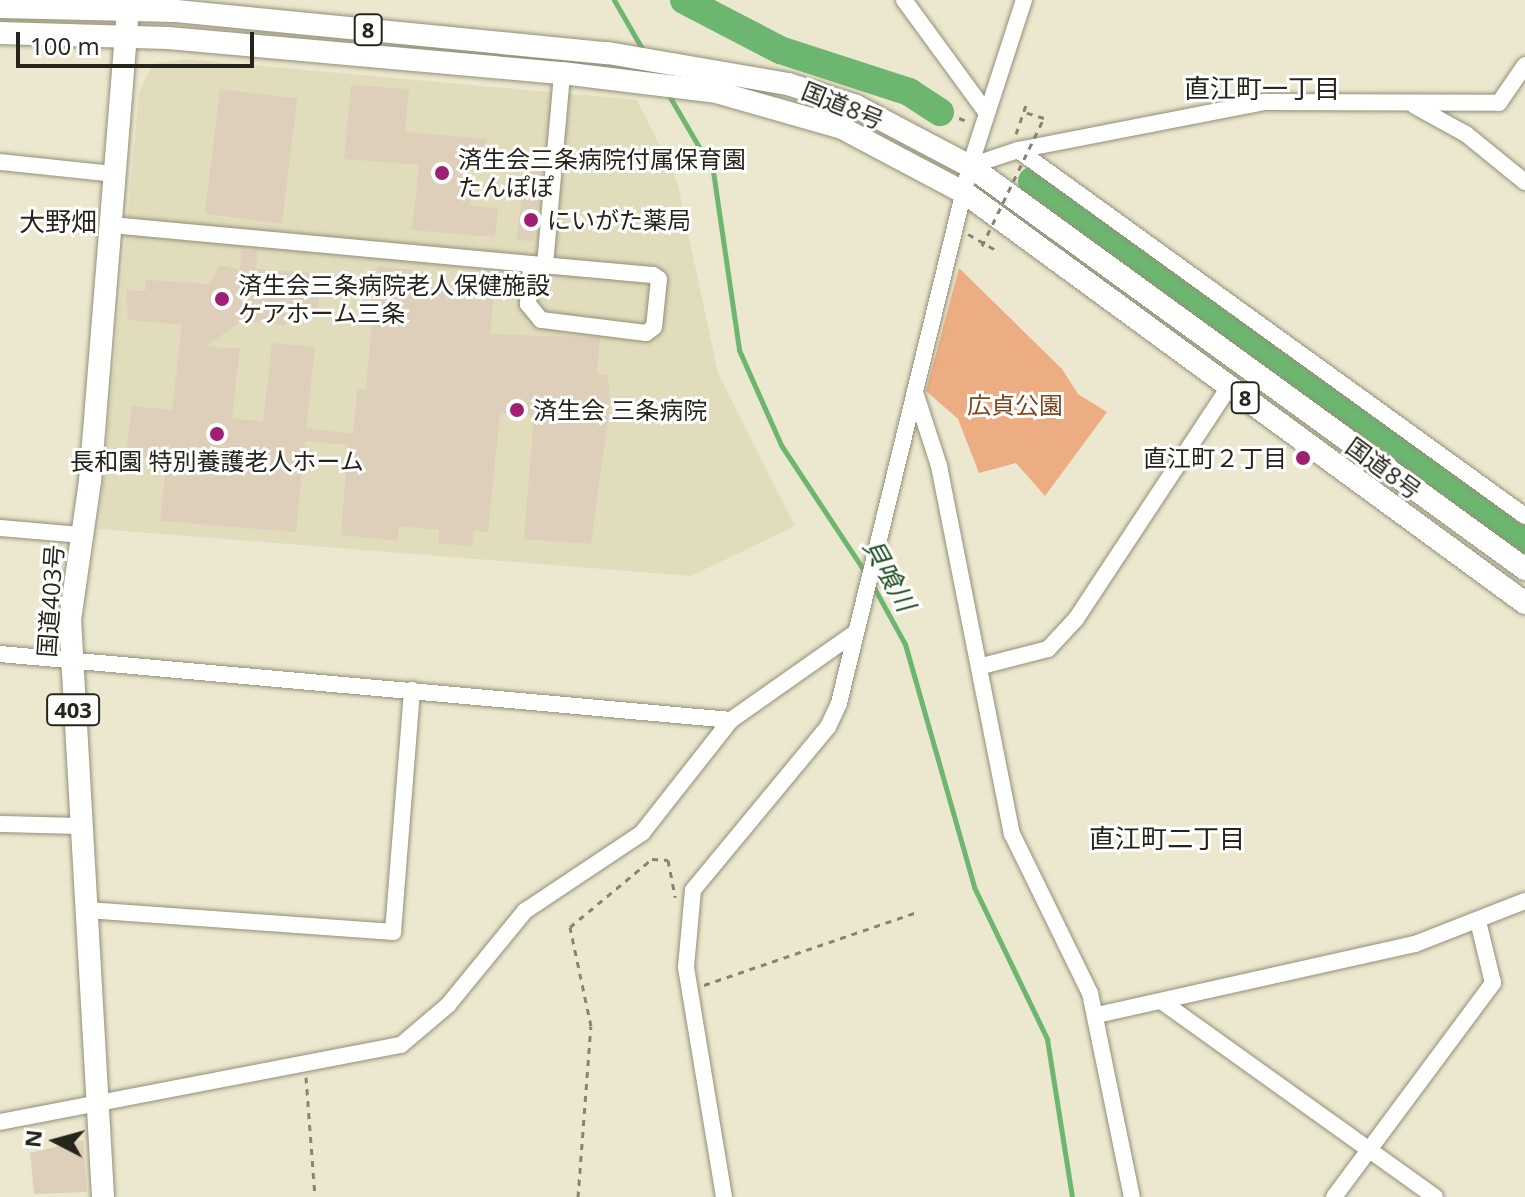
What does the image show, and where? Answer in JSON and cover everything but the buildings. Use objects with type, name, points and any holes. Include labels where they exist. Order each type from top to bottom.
[{"type":"highway","name":"国道8号","points":[[0,7],[129,5],[608,53],[710,69],[856,106],[970,166],[1525,569]]},
{"type":"highway","name":"国道403号","points":[[103,1197],[88,910],[70,659],[129,5]]},
{"type":"highway","name":"国道8号","points":[[0,33],[125,36],[562,73],[716,92],[842,128],[965,193],[1525,603]]},
{"type":"street","points":[[904,0],[986,112]]},
{"type":"street","points":[[724,1197],[690,990],[690,909],[708,870],[828,727],[970,166],[1024,0]]},
{"type":"street","points":[[970,166],[1018,150],[1266,102],[1414,106],[1499,103],[1525,65]]},
{"type":"street","points":[[111,225],[538,264],[653,275],[659,279],[654,327],[646,333],[541,320],[528,304],[538,264],[562,73]]},
{"type":"street","points":[[1414,106],[1466,134],[1525,182]]},
{"type":"street","points":[[1018,150],[1525,516]]},
{"type":"street","points":[[0,162],[114,174]]},
{"type":"street","points":[[982,666],[1048,649],[1076,619],[1229,387]]},
{"type":"street","points":[[914,391],[939,466],[982,666],[1012,834],[1097,1015],[1132,1197]]},
{"type":"street","points":[[0,528],[81,535]]},
{"type":"street","points":[[0,1122],[401,1045],[448,1005],[525,911],[642,833],[731,720],[853,632]]},
{"type":"street","points":[[0,654],[731,720]]},
{"type":"street","points":[[88,910],[393,932],[412,690]]},
{"type":"street","points":[[0,824],[81,826]]},
{"type":"street","points":[[1097,1015],[1164,1003],[1415,944],[1525,901]]},
{"type":"street","points":[[1334,1197],[1493,983],[1478,921]]},
{"type":"street","points":[[1164,1003],[1435,1197]]},
{"type":"path","points":[[1024,127],[1027,102]]},
{"type":"path","points":[[982,246],[1044,118],[1024,112]]},
{"type":"path","points":[[973,239],[999,252]]},
{"type":"path","points":[[578,1197],[591,1026],[570,927],[652,859],[668,860],[676,900],[690,909]]},
{"type":"path","points":[[690,990],[920,911]]},
{"type":"path","points":[[305,1064],[315,1197]]},
{"type":"shaded area","points":[[185,59],[637,100],[677,181],[718,373],[795,526],[691,576],[99,529],[139,92],[153,64]]},
{"type":"green space","name":"広貞公園","points":[[959,268],[1062,369],[1078,394],[1107,412],[1045,496],[1016,463],[979,473],[958,419],[926,391]]},
{"type":"waterway","name":"貝喰川","points":[[614,0],[644,52]]},
{"type":"waterway","points":[[684,0],[780,50],[909,92],[940,112]]},
{"type":"waterway","name":"貝喰川","points":[[667,92],[713,171],[739,350],[781,445],[867,575]]},
{"type":"waterway","points":[[1032,181],[1525,540]]},
{"type":"waterway","name":"貝喰川","points":[[872,584],[905,644],[974,887],[1047,1039],[1072,1197]]},
{"type":"place","name":"済生会三条病院付属保育園 たんぽぽ","points":[[442,173]]},
{"type":"place","name":"にいがた薬局","points":[[531,220]]},
{"type":"place","name":"済生会三条病院老人保健施設 ケアホーム三条","points":[[222,299]]},
{"type":"place","name":"済生会 三条病院","points":[[517,410]]},
{"type":"place","name":"長和園 特別養護老人ホーム","points":[[217,434]]},
{"type":"place","name":"直江町２丁目","points":[[1303,458]]},
{"type":"district","name":"直江町一丁目","points":[[1262,89]]},
{"type":"district","name":"大野畑","points":[[58,222]]},
{"type":"district","name":"直江町二丁目","points":[[1167,839]]}]
